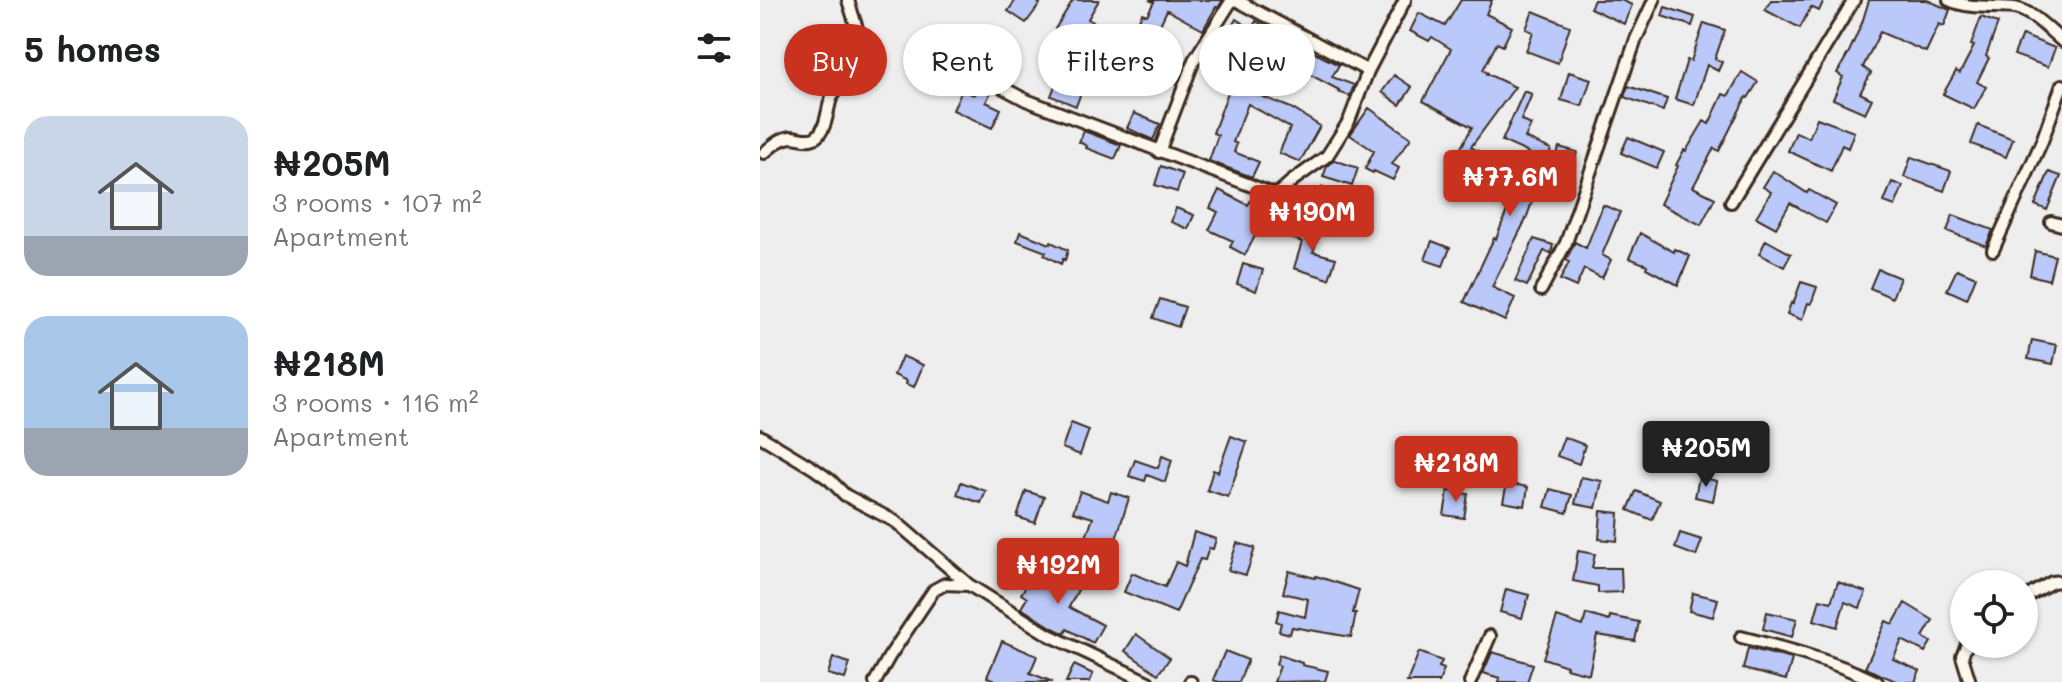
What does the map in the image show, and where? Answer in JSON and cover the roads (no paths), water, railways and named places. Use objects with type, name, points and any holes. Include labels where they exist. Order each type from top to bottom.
[{"type":"street","points":[[764,153],[783,139],[815,138],[824,125],[831,99],[860,45],[848,0]]},
{"type":"street","points":[[1159,152],[1194,60],[1234,0],[1368,71]]},
{"type":"street","points":[[1018,96],[1276,195],[1327,156],[1349,121],[1368,71],[1405,0]]},
{"type":"street","points":[[1541,290],[1566,243],[1636,39],[1654,0]]},
{"type":"street","points":[[1731,202],[1854,0]]},
{"type":"street","points":[[1949,0],[1985,7],[2018,4],[2062,41]]},
{"type":"street","points":[[1993,250],[2042,141],[2062,85]]},
{"type":"street","points":[[760,436],[813,468],[845,495],[896,522],[969,585],[1049,635],[1148,682]]},
{"type":"street","points":[[2038,590],[2052,582],[2062,581]]},
{"type":"street","points":[[875,682],[934,590],[945,584],[969,585]]},
{"type":"street","points":[[1470,682],[1490,636]]},
{"type":"street","points":[[1741,637],[1807,654],[1877,682]]},
{"type":"street","points":[[1963,658],[1970,682]]}]
